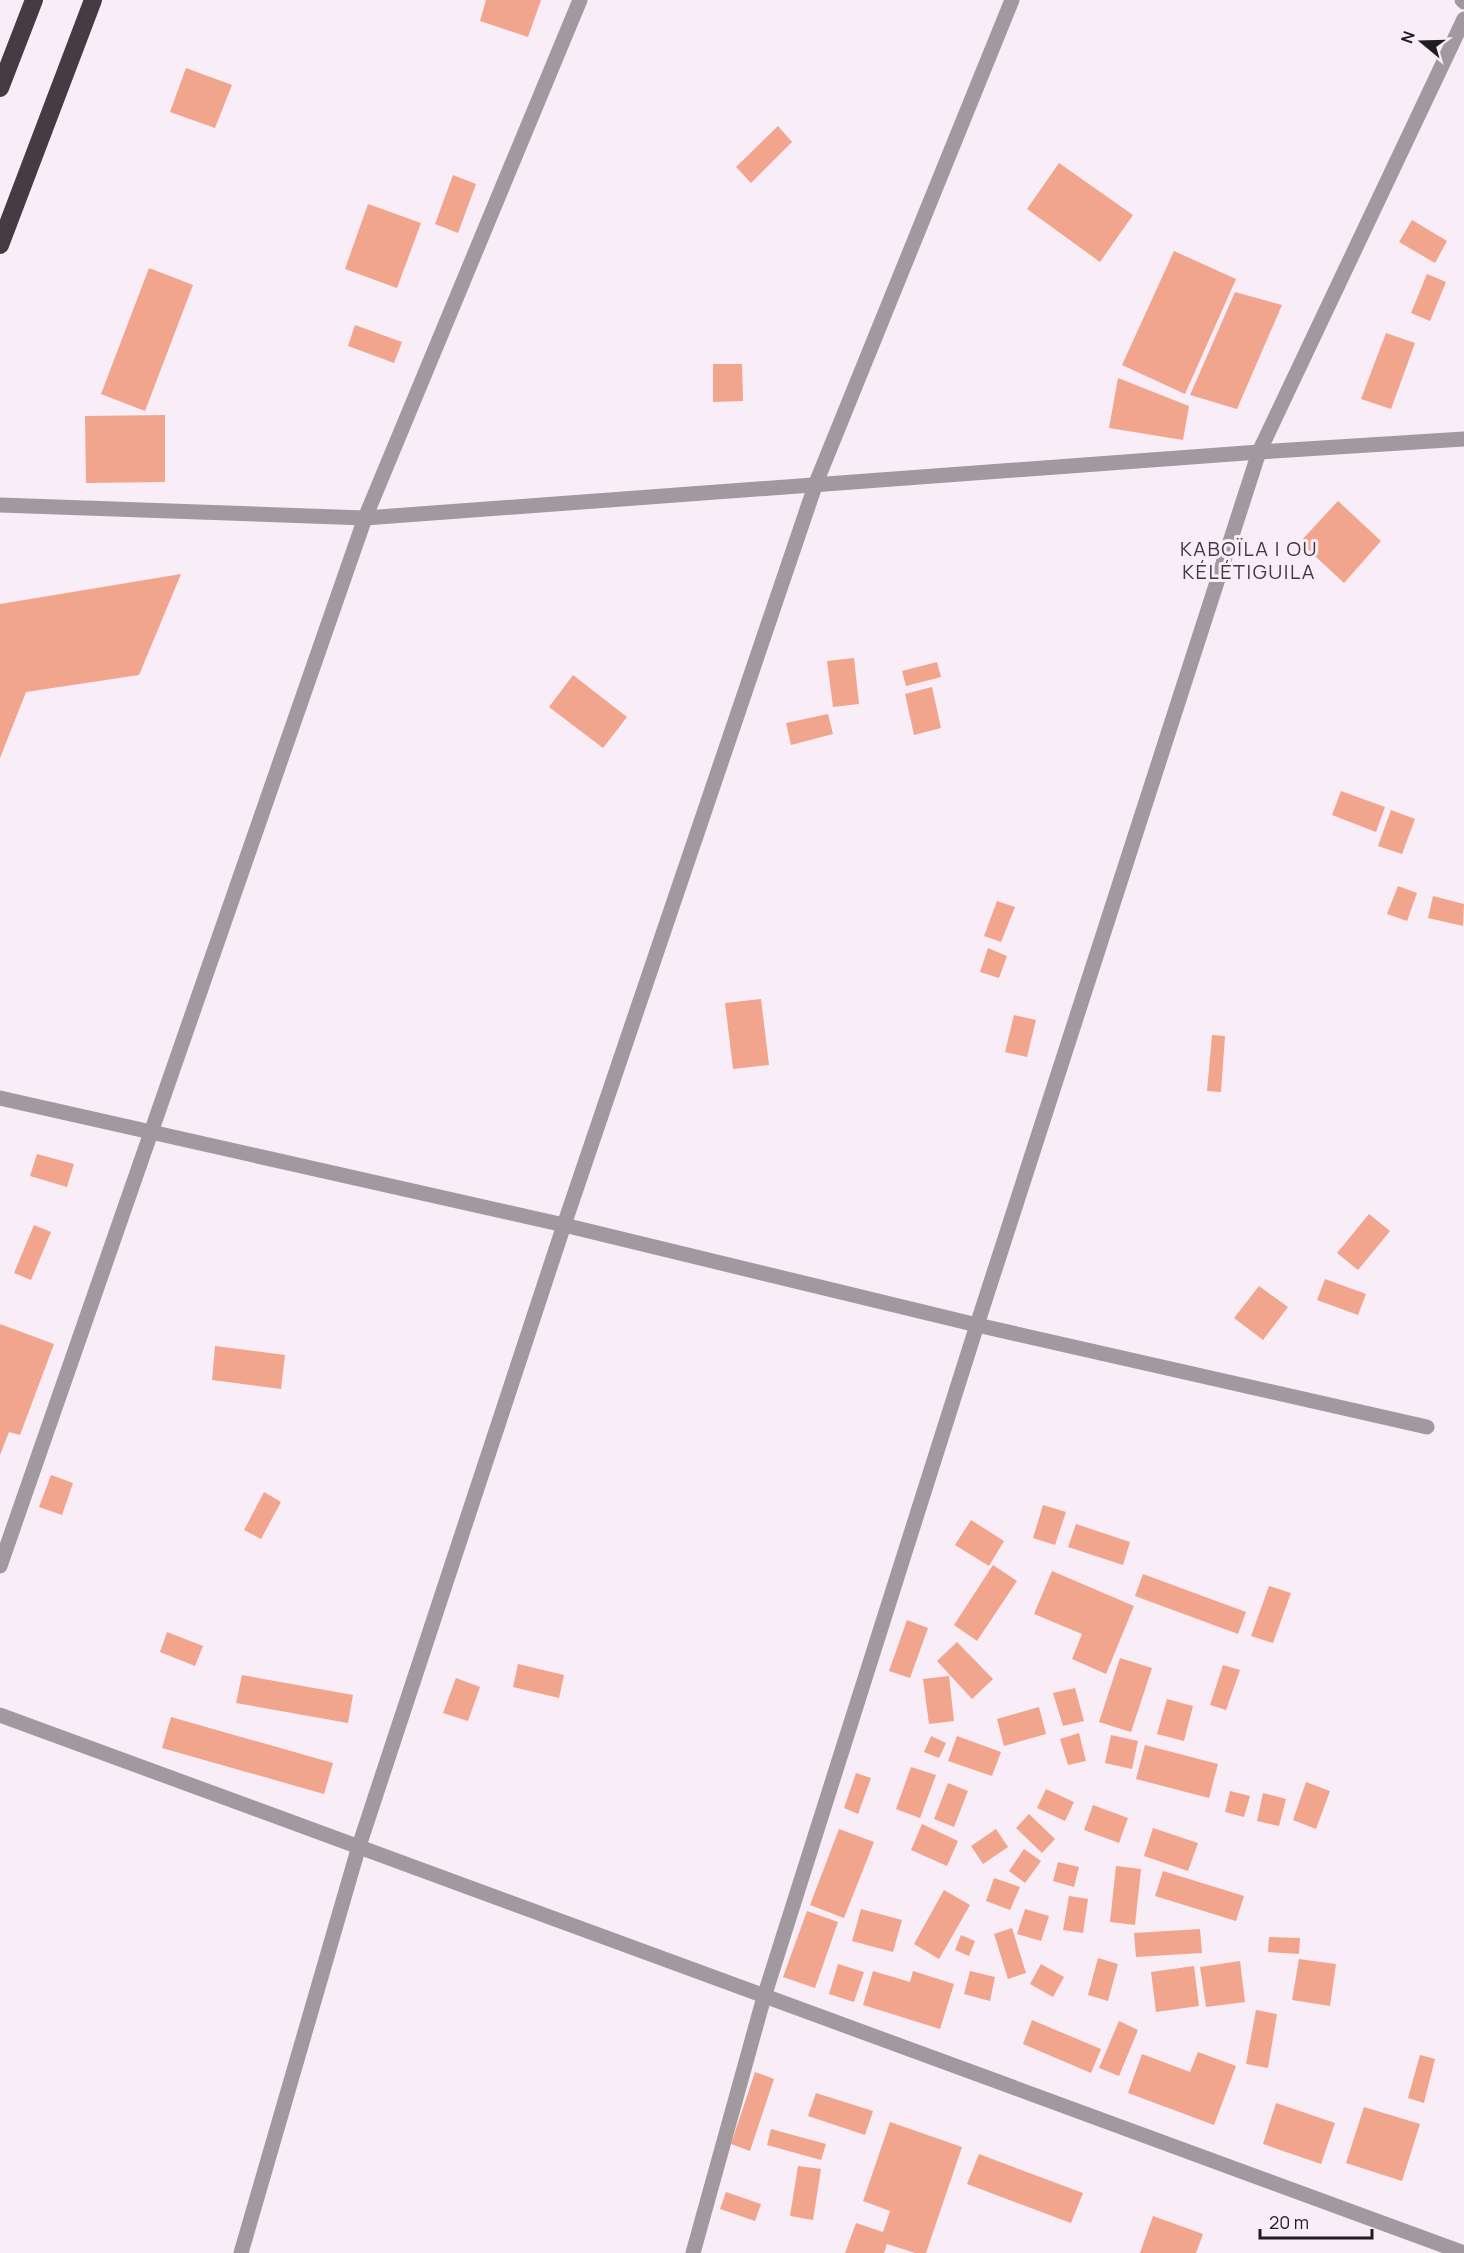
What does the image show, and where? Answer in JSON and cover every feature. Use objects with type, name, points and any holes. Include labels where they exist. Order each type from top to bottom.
[{"type":"highway","points":[[0,88],[34,0]]},
{"type":"highway","points":[[0,245],[93,0]]},
{"type":"street","points":[[0,1566],[365,518],[580,0]]},
{"type":"street","points":[[241,2253],[359,1846],[564,1225],[816,483],[1012,0]]},
{"type":"street","points":[[693,2253],[764,1997],[977,1325],[1259,452],[1464,19]]},
{"type":"street","points":[[0,505],[365,518],[816,483],[1464,439]]},
{"type":"street","points":[[0,1098],[564,1225],[977,1325],[1427,1427]]},
{"type":"street","points":[[0,1715],[1464,2253]]},
{"type":"building","points":[[486,0],[541,0],[528,37],[480,21]]},
{"type":"building","points":[[186,68],[232,85],[215,128],[170,112]]},
{"type":"building","points":[[778,126],[792,142],[751,183],[736,167]]},
{"type":"building","points":[[1059,163],[1133,215],[1100,262],[1027,209]]},
{"type":"building","points":[[453,175],[476,184],[458,233],[435,224]]},
{"type":"building","points":[[368,204],[421,223],[397,288],[345,269]]},
{"type":"building","points":[[1412,220],[1447,241],[1435,263],[1399,242]]},
{"type":"building","points":[[1174,251],[1236,279],[1185,394],[1122,365]]},
{"type":"building","points":[[149,268],[193,285],[145,411],[101,394]]},
{"type":"building","points":[[1427,274],[1446,282],[1430,321],[1411,313]]},
{"type":"building","points":[[1235,292],[1282,305],[1237,409],[1190,395]]},
{"type":"building","points":[[355,325],[402,342],[394,363],[348,346]]},
{"type":"building","points":[[1386,333],[1415,343],[1391,409],[1361,399]]},
{"type":"building","points":[[713,364],[742,364],[743,401],[713,402]]},
{"type":"building","points":[[1118,378],[1189,406],[1183,440],[1109,428]]},
{"type":"building","points":[[165,415],[165,482],[86,483],[85,416]]},
{"type":"building","points":[[1338,501],[1381,541],[1344,583],[1300,542]]},
{"type":"building","points":[[181,574],[139,675],[26,692],[0,758],[0,604]]},
{"type":"building","points":[[854,658],[859,704],[833,707],[827,661]]},
{"type":"building","points":[[937,662],[941,677],[906,686],[902,671]]},
{"type":"building","points":[[573,675],[627,717],[603,748],[549,707]]},
{"type":"building","points":[[932,687],[941,728],[914,735],[905,694]]},
{"type":"building","points":[[828,714],[833,734],[791,745],[786,723]]},
{"type":"building","points":[[1341,791],[1385,807],[1376,832],[1332,815]]},
{"type":"building","points":[[1391,810],[1415,819],[1402,854],[1378,846]]},
{"type":"building","points":[[1398,886],[1417,893],[1407,921],[1387,914]]},
{"type":"building","points":[[1433,896],[1464,904],[1463,926],[1428,918]]},
{"type":"building","points":[[997,901],[1015,907],[1001,942],[984,936]]},
{"type":"building","points":[[988,948],[1007,956],[999,978],[980,972]]},
{"type":"building","points":[[761,999],[769,1065],[733,1069],[725,1003]]},
{"type":"building","points":[[1014,1015],[1036,1020],[1027,1057],[1005,1052]]},
{"type":"building","points":[[1212,1035],[1225,1036],[1221,1092],[1207,1091]]},
{"type":"building","points":[[37,1154],[74,1164],[67,1187],[30,1176]]},
{"type":"building","points":[[1369,1214],[1390,1231],[1358,1270],[1337,1253]]},
{"type":"building","points":[[34,1225],[51,1232],[31,1280],[14,1273]]},
{"type":"building","points":[[1325,1279],[1366,1294],[1358,1315],[1317,1300]]},
{"type":"building","points":[[1259,1286],[1288,1307],[1263,1340],[1234,1318]]},
{"type":"building","points":[[0,1324],[54,1344],[20,1435],[9,1432],[0,1455]]},
{"type":"building","points":[[215,1346],[285,1355],[281,1389],[212,1380]]},
{"type":"building","points":[[51,1475],[73,1483],[62,1515],[39,1507]]},
{"type":"building","points":[[264,1492],[281,1502],[261,1539],[244,1530]]},
{"type":"building","points":[[1043,1505],[1066,1512],[1055,1545],[1033,1538]]},
{"type":"building","points":[[971,1520],[1004,1541],[989,1566],[955,1545]]},
{"type":"building","points":[[1076,1524],[1130,1542],[1123,1565],[1068,1547]]},
{"type":"building","points":[[993,1565],[1017,1581],[977,1641],[954,1625]]},
{"type":"building","points":[[1052,1571],[1134,1606],[1106,1674],[1072,1659],[1082,1634],[1034,1614]]},
{"type":"building","points":[[1143,1574],[1246,1612],[1238,1634],[1135,1596]]},
{"type":"building","points":[[1269,1586],[1291,1593],[1273,1643],[1251,1636]]},
{"type":"building","points":[[907,1620],[928,1628],[910,1678],[889,1671]]},
{"type":"building","points":[[167,1632],[203,1646],[195,1666],[160,1652]]},
{"type":"building","points":[[957,1642],[993,1679],[972,1699],[937,1661]]},
{"type":"building","points":[[1120,1658],[1152,1668],[1131,1732],[1099,1722]]},
{"type":"building","points":[[518,1664],[564,1675],[559,1698],[513,1687]]},
{"type":"building","points":[[1223,1665],[1240,1670],[1226,1710],[1210,1705]]},
{"type":"building","points":[[242,1675],[353,1695],[348,1723],[236,1703]]},
{"type":"building","points":[[949,1676],[954,1721],[929,1724],[923,1679]]},
{"type":"building","points":[[456,1678],[480,1687],[468,1721],[443,1713]]},
{"type":"building","points":[[1075,1688],[1084,1721],[1063,1726],[1053,1693]]},
{"type":"building","points":[[1167,1699],[1193,1706],[1184,1741],[1157,1734]]},
{"type":"building","points":[[1039,1707],[1046,1734],[1004,1746],[997,1719]]},
{"type":"building","points":[[171,1717],[333,1763],[324,1794],[162,1748]]},
{"type":"building","points":[[1079,1733],[1086,1761],[1068,1765],[1060,1739]]},
{"type":"building","points":[[1111,1735],[1138,1741],[1132,1769],[1105,1763]]},
{"type":"building","points":[[931,1736],[946,1743],[939,1758],[924,1752]]},
{"type":"building","points":[[957,1736],[1001,1752],[992,1776],[948,1761]]},
{"type":"building","points":[[1145,1745],[1218,1764],[1209,1798],[1136,1779]]},
{"type":"building","points":[[911,1767],[936,1775],[920,1818],[896,1809]]},
{"type":"building","points":[[856,1773],[871,1778],[858,1814],[844,1808]]},
{"type":"building","points":[[1306,1782],[1330,1791],[1316,1829],[1293,1820]]},
{"type":"building","points":[[948,1783],[968,1791],[954,1827],[934,1819]]},
{"type":"building","points":[[1046,1789],[1074,1802],[1065,1821],[1037,1808]]},
{"type":"building","points":[[1230,1791],[1250,1796],[1244,1817],[1225,1812]]},
{"type":"building","points":[[1263,1793],[1286,1799],[1279,1826],[1257,1821]]},
{"type":"building","points":[[1093,1805],[1128,1818],[1119,1843],[1084,1830]]},
{"type":"building","points":[[1029,1814],[1055,1839],[1042,1853],[1016,1828]]},
{"type":"building","points":[[922,1824],[958,1841],[947,1866],[911,1850]]},
{"type":"building","points":[[1153,1828],[1198,1843],[1188,1871],[1144,1856]]},
{"type":"building","points":[[839,1829],[874,1842],[844,1918],[810,1905]]},
{"type":"building","points":[[996,1829],[1008,1847],[983,1864],[971,1846]]},
{"type":"building","points":[[1024,1849],[1041,1861],[1025,1883],[1009,1871]]},
{"type":"building","points":[[1058,1862],[1079,1867],[1074,1887],[1053,1881]]},
{"type":"building","points":[[1116,1866],[1141,1869],[1135,1925],[1110,1922]]},
{"type":"building","points":[[1163,1871],[1244,1896],[1236,1921],[1155,1896]]},
{"type":"building","points":[[994,1878],[1020,1887],[1010,1910],[986,1901]]},
{"type":"building","points":[[944,1890],[970,1905],[939,1959],[914,1944]]},
{"type":"building","points":[[1069,1896],[1088,1899],[1083,1933],[1063,1930]]},
{"type":"building","points":[[861,1909],[902,1920],[893,1952],[852,1941]]},
{"type":"building","points":[[1025,1909],[1049,1916],[1041,1941],[1017,1934]]},
{"type":"building","points":[[807,1911],[838,1922],[815,1988],[783,1977]]},
{"type":"building","points":[[1012,1928],[1026,1973],[1008,1979],[994,1934]]},
{"type":"building","points":[[1200,1929],[1202,1953],[1136,1957],[1134,1933]]},
{"type":"building","points":[[961,1935],[975,1941],[969,1956],[955,1950]]},
{"type":"building","points":[[1269,1937],[1300,1938],[1299,1954],[1268,1952]]},
{"type":"building","points":[[1098,1958],[1118,1964],[1108,2001],[1088,1995]]},
{"type":"building","points":[[1299,1959],[1336,1964],[1330,2006],[1292,2000]]},
{"type":"building","points":[[1240,1961],[1245,2002],[1206,2007],[1200,1967]]},
{"type":"building","points":[[838,1964],[864,1972],[854,2002],[829,1994]]},
{"type":"building","points":[[1041,1964],[1064,1977],[1053,1997],[1030,1984]]},
{"type":"building","points":[[1194,1966],[1199,2006],[1156,2012],[1151,1972]]},
{"type":"building","points":[[873,1971],[910,1982],[913,1971],[954,1984],[940,2029],[863,2005]]},
{"type":"building","points":[[970,1971],[995,1977],[990,2001],[964,1994]]},
{"type":"building","points":[[1256,2010],[1277,2014],[1268,2068],[1246,2064]]},
{"type":"building","points":[[1032,2020],[1101,2049],[1091,2073],[1023,2044]]},
{"type":"building","points":[[1119,2021],[1138,2030],[1119,2076],[1099,2068]]},
{"type":"building","points":[[1198,2052],[1236,2066],[1214,2125],[1128,2093],[1142,2054],[1190,2072]]},
{"type":"building","points":[[1420,2055],[1435,2059],[1424,2103],[1408,2098]]},
{"type":"building","points":[[755,2072],[774,2079],[750,2151],[731,2144]]},
{"type":"building","points":[[816,2093],[873,2111],[865,2135],[808,2116]]},
{"type":"building","points":[[1276,2103],[1335,2123],[1321,2164],[1263,2144]]},
{"type":"building","points":[[1364,2107],[1420,2124],[1402,2181],[1346,2163]]},
{"type":"building","points":[[890,2122],[962,2147],[926,2253],[915,2253],[887,2244],[884,2253],[845,2253],[856,2223],[883,2232],[890,2211],[863,2201]]},
{"type":"building","points":[[771,2129],[826,2144],[821,2160],[767,2145]]},
{"type":"building","points":[[979,2154],[1083,2193],[1071,2223],[967,2184]]},
{"type":"building","points":[[798,2166],[821,2169],[813,2220],[790,2216]]},
{"type":"building","points":[[726,2192],[761,2204],[755,2221],[720,2209]]},
{"type":"building","points":[[1153,2216],[1203,2234],[1196,2253],[1140,2253]]},
{"type":"district","name":"KABOÏLA I OU KÉLÉTIGUILA","points":[[1249,560]]}]
